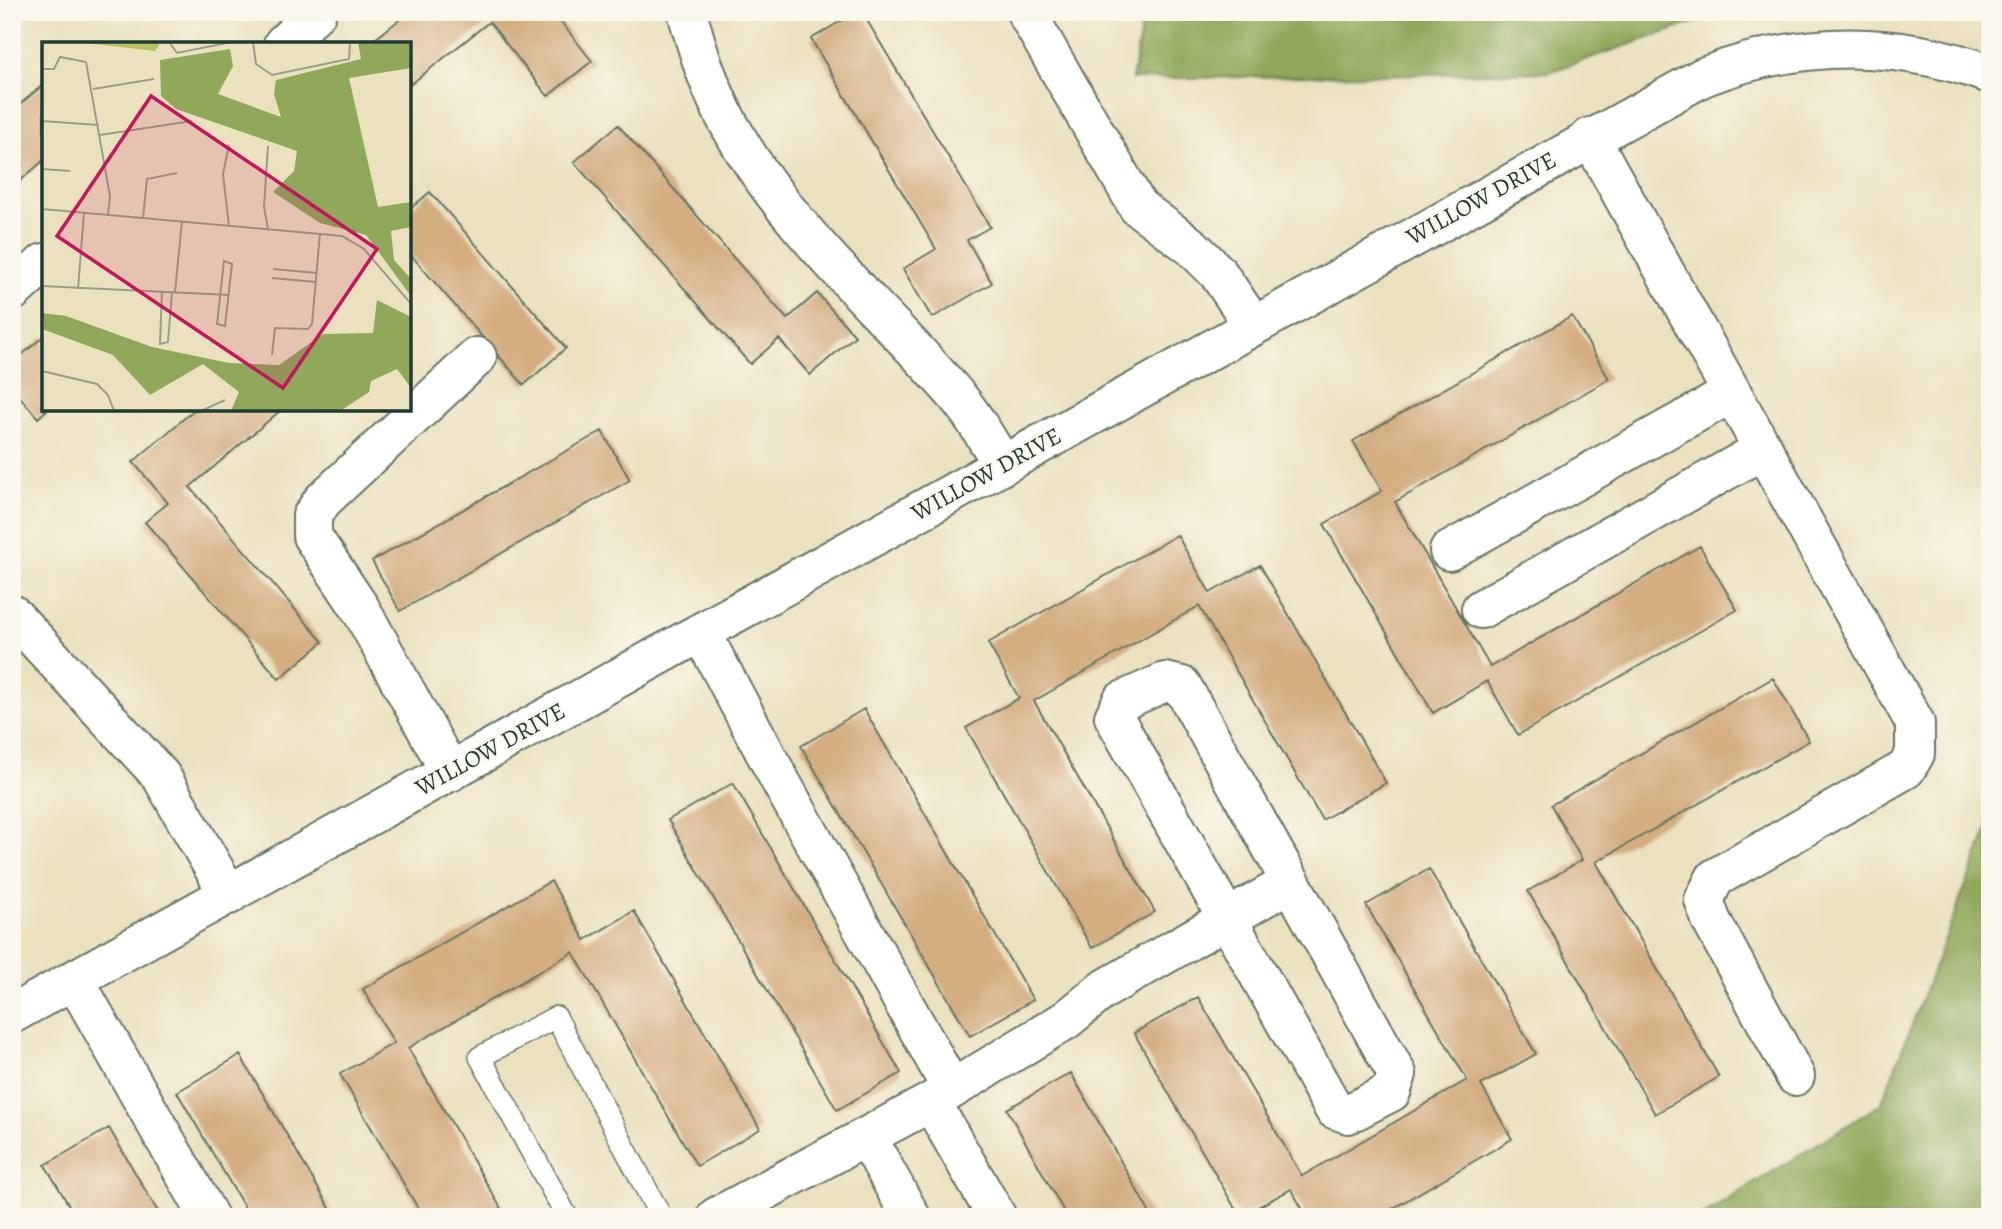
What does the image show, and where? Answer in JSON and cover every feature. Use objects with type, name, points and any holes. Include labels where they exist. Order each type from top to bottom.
[{"type":"street","points":[[285,42],[317,12]]},
{"type":"street","points":[[687,12],[714,95],[762,175],[821,251],[958,397],[1003,465]]},
{"type":"street","points":[[1026,12],[1138,207],[1192,247],[1218,273],[1253,325]]},
{"type":"street","name":"WILLOW DRIVE","points":[[12,1014],[1590,137],[1703,77],[1770,55],[1840,47],[1878,48],[1923,54],[1990,74]]},
{"type":"street","points":[[1590,137],[1915,723],[1915,754],[1906,769],[1715,877],[1704,900],[1711,920],[1796,1076]]},
{"type":"street","points":[[12,292],[42,265]]},
{"type":"street","points":[[450,772],[360,608],[312,536],[312,516],[323,500],[477,357]]},
{"type":"street","points":[[1449,551],[1732,393]]},
{"type":"street","points":[[1481,609],[1764,449]]},
{"type":"street","points":[[12,614],[161,776],[229,895]]},
{"type":"street","points":[[701,632],[941,1095],[997,1217]]},
{"type":"street","points":[[1165,682],[1182,686],[1291,882],[1397,1074],[1391,1092],[1348,1114],[1334,1109],[1114,717],[1122,701],[1165,682]]},
{"type":"street","points":[[716,1217],[941,1095],[1066,1020],[1103,990],[1291,882]]},
{"type":"street","points":[[75,981],[209,1217]]},
{"type":"street","points":[[867,1137],[911,1217]]},
{"type":"lane","points":[[566,1217],[480,1057],[556,1017],[661,1217]]},
{"type":"green space","points":[[1144,12],[1725,12],[1549,72],[1132,79]]},
{"type":"green space","points":[[1990,823],[1990,1217],[1700,1217],[1881,1104]]},
{"type":"building","points":[[409,12],[553,12],[592,61],[548,96],[489,22],[411,84],[411,42],[372,42]]},
{"type":"building","points":[[856,12],[862,12],[990,227],[967,240],[992,283],[932,318],[903,269],[936,249],[811,39]]},
{"type":"building","points":[[42,86],[42,162],[12,188],[12,111]]},
{"type":"building","points":[[618,125],[787,319],[817,293],[855,336],[810,375],[779,339],[750,364],[574,162]]},
{"type":"building","points":[[430,192],[566,348],[524,385],[411,255],[411,208]]},
{"type":"building","points":[[1572,316],[1609,379],[1395,502],[1490,667],[1700,546],[1737,610],[1518,735],[1487,681],[1433,713],[1324,524],[1382,491],[1353,441]]},
{"type":"building","points":[[42,338],[42,411],[46,411],[38,418],[12,388],[12,363]]},
{"type":"building","points":[[193,411],[280,411],[190,487],[323,642],[279,679],[145,522],[168,503],[133,462]]},
{"type":"building","points":[[602,431],[630,480],[400,611],[372,561]]},
{"type":"building","points":[[1177,535],[1210,593],[1260,565],[1386,783],[1322,820],[1199,606],[1034,701],[1155,912],[1092,948],[966,728],[1019,698],[988,643]]},
{"type":"building","points":[[1773,678],[1809,741],[1596,862],[1719,1077],[1655,1114],[1528,891],[1582,860],[1551,805]]},
{"type":"building","points":[[864,709],[1033,1000],[970,1036],[801,746]]},
{"type":"building","points":[[733,783],[901,1073],[837,1110],[668,820]]},
{"type":"building","points":[[1429,869],[1536,1054],[1481,1085],[1512,1139],[1378,1217],[1307,1217],[1291,1189],[1240,1217],[1134,1033],[1198,997],[1302,1176],[1467,1080],[1366,905]]},
{"type":"building","points":[[551,881],[585,940],[634,911],[760,1129],[697,1166],[573,952],[408,1048],[506,1217],[423,1217],[340,1074],[394,1043],[363,989]]},
{"type":"building","points":[[240,1055],[335,1217],[250,1217],[177,1092]]},
{"type":"building","points":[[1071,1073],[1152,1217],[1067,1217],[1007,1109]]},
{"type":"building","points":[[109,1128],[161,1217],[76,1217],[45,1165]]}]
